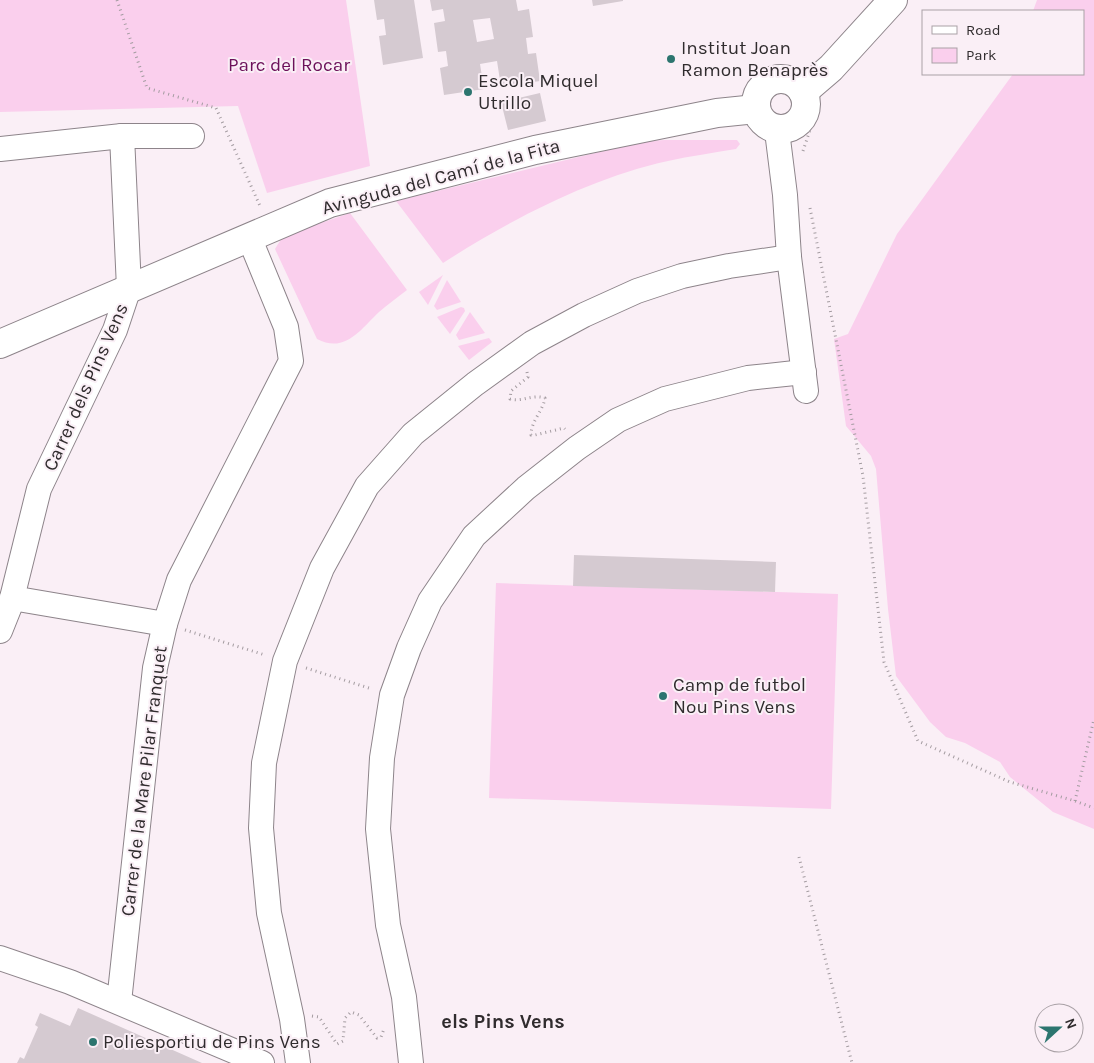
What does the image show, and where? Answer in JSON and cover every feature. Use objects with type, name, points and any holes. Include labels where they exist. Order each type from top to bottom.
[{"type":"street","points":[[811,98],[791,81],[775,79],[761,88],[757,95],[756,109],[763,123],[772,128],[781,130],[796,125],[805,113],[806,103],[811,98],[831,68],[893,0]]},
{"type":"street","name":"Avinguda del Camí de la Fita","points":[[0,344],[330,203],[534,150],[717,113],[756,109]]},
{"type":"street","points":[[411,1063],[404,997],[388,925],[378,829],[382,758],[392,695],[409,648],[430,601],[474,536],[526,488],[618,420],[665,399],[748,378],[805,382],[789,257],[785,195],[778,139],[781,130]]},
{"type":"street","points":[[0,149],[122,136],[192,136]]},
{"type":"street","name":"Carrer dels Pins Vens","points":[[0,631],[12,598],[39,489],[115,330],[129,288],[122,136]]},
{"type":"street","name":"Carrer de la Mare Pilar Franquet","points":[[119,1002],[154,668],[165,624],[179,580],[291,361],[286,327],[249,237]]},
{"type":"street","points":[[298,1063],[292,1019],[269,913],[261,828],[264,764],[285,661],[322,568],[367,486],[413,434],[475,384],[532,343],[575,320],[637,291],[682,276],[729,266],[789,257]]},
{"type":"street","points":[[12,598],[165,624]]},
{"type":"street","points":[[0,958],[70,982],[262,1063]]},
{"type":"path","points":[[117,0],[147,88],[216,108],[260,206]]},
{"type":"path","points":[[800,158],[811,98]]},
{"type":"path","points":[[810,206],[863,476],[884,662],[918,742],[1010,782],[1075,800],[1094,808]]},
{"type":"path","points":[[515,355],[526,370],[528,377],[511,392],[510,399],[517,401],[537,395],[545,398],[544,407],[531,428],[531,435],[564,428],[580,447]]},
{"type":"path","points":[[165,624],[392,695]]},
{"type":"path","points":[[1075,800],[1094,719]]},
{"type":"path","points":[[799,857],[852,1063]]},
{"type":"path","points":[[292,1019],[314,1015],[319,1017],[337,1044],[343,1042],[345,1018],[351,1012],[359,1015],[377,1038],[382,1037],[385,1023]]},
{"type":"green space","name":"Parc del Rocar","points":[[0,0],[346,0],[370,166],[267,193],[238,106],[0,112]]},
{"type":"green space","points":[[1037,0],[1094,0],[1094,829],[1053,812],[1010,777],[1000,762],[965,743],[946,737],[930,722],[896,676],[888,609],[876,469],[871,456],[846,426],[834,339],[848,334],[897,234],[1012,75],[1084,75],[1084,10],[1033,10]]},
{"type":"green space","points":[[737,140],[740,144],[736,149],[676,159],[639,168],[580,189],[495,231],[443,263],[396,201],[645,141]]},
{"type":"green space","points":[[350,213],[407,290],[382,309],[352,337],[344,342],[327,343],[317,339],[275,249],[283,236]]},
{"type":"green space","points":[[443,275],[428,305],[419,292]]},
{"type":"green space","points":[[447,280],[461,302],[437,310],[434,306]]},
{"type":"green space","points":[[461,307],[465,311],[450,334],[437,317]]},
{"type":"green space","points":[[470,312],[485,333],[459,340],[456,335]]},
{"type":"green space","points":[[489,338],[492,342],[469,360],[458,346]]},
{"type":"green space","name":"Camp de futbol Nou Pins Vens","points":[[496,583],[838,594],[831,809],[489,798]]},
{"type":"building","points":[[374,0],[414,0],[423,58],[383,65],[379,36],[386,35],[384,19],[377,20]]},
{"type":"building","points":[[430,0],[516,0],[518,11],[529,9],[533,37],[526,38],[528,54],[536,53],[540,81],[501,87],[497,61],[480,64],[484,89],[444,95],[440,68],[448,66],[446,51],[438,52],[434,23],[445,21],[443,9],[432,11]],"holes":[[[490,18],[494,39],[477,42],[473,20]]]},
{"type":"building","points":[[592,0],[623,0],[623,1],[593,6]]},
{"type":"building","points":[[540,93],[546,121],[508,130],[501,102]]},
{"type":"building","points":[[574,555],[776,562],[775,592],[573,586]]},
{"type":"building","name":"Poliesportiu de Pins Vens","points":[[78,1008],[202,1063],[17,1063],[20,1057],[24,1059],[38,1027],[35,1025],[40,1013],[70,1026]]},
{"type":"place","name":"Institut Joan Ramon Benaprès","points":[[671,59]]},
{"type":"place","name":"Escola Miquel Utrillo","points":[[468,92]]},
{"type":"place","name":"Camp de futbol Nou Pins Vens","points":[[663,696]]},
{"type":"place","name":"Poliesportiu de Pins Vens","points":[[93,1042]]},
{"type":"district","name":"els Pins Vens","points":[[503,1021]]}]
